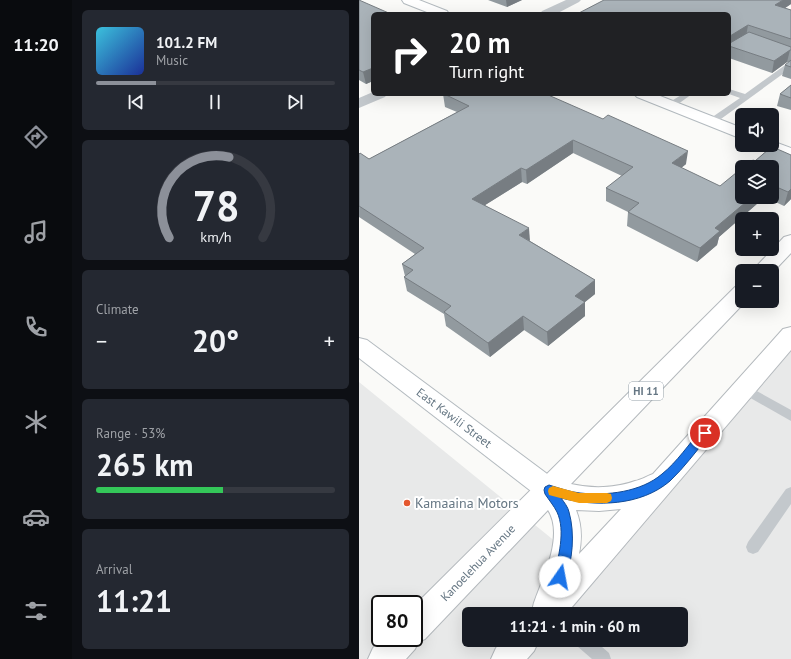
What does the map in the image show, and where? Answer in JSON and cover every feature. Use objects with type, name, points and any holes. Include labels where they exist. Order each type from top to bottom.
[{"type":"main road","points":[[408,0],[438,12]]},
{"type":"main road","points":[[647,96],[735,131]]},
{"type":"main road","points":[[779,149],[791,154]]},
{"type":"main road","points":[[769,264],[791,241]]},
{"type":"main road","name":"Kanoelehua Avenue","points":[[423,619],[735,299]]},
{"type":"main road","points":[[553,607],[791,335]]},
{"type":"main road","name":"East Kawili Street","points":[[359,346],[549,490]]},
{"type":"main road","points":[[549,490],[579,498],[625,496],[646,491],[666,477]]},
{"type":"main road","points":[[549,490],[563,512],[567,529],[560,577],[550,607]]},
{"type":"main road","points":[[384,659],[395,647]]},
{"type":"main road","points":[[507,659],[517,647]]},
{"type":"street","points":[[550,12],[575,0]]},
{"type":"street","points":[[359,104],[376,96]]},
{"type":"lane","points":[[711,122],[791,65]]},
{"type":"lane","points":[[731,92],[745,97]]},
{"type":"lane","points":[[671,106],[685,96]]},
{"type":"lane","points":[[744,389],[791,416]]},
{"type":"lane","points":[[753,547],[791,493]]},
{"type":"lane","points":[[590,647],[603,659]]},
{"type":"shaded area","points":[[791,351],[791,659],[359,659],[359,382],[599,577]]},
{"type":"building","points":[[359,0],[386,12],[371,12],[371,69],[363,72],[359,70]]},
{"type":"building","points":[[604,0],[783,0],[775,5],[791,10],[791,39],[748,25],[731,35],[731,12],[581,12]]},
{"type":"building","points":[[749,32],[791,47],[791,50],[774,61],[731,47],[731,42]]},
{"type":"building","points":[[791,60],[791,67],[785,65]]},
{"type":"building","points":[[791,85],[791,98],[780,94]]},
{"type":"building","points":[[448,96],[551,96],[603,119],[608,115],[688,151],[672,163],[720,186],[735,174],[735,204],[744,204],[715,228],[720,231],[700,248],[628,212],[639,203],[606,188],[633,167],[573,140],[526,170],[521,168],[472,199],[529,228],[519,235],[595,280],[575,296],[585,302],[547,332],[523,316],[488,343],[444,312],[451,306],[404,277],[413,270],[402,264],[424,248],[359,206],[359,154],[360,153],[369,159],[469,106]]},
{"type":"building","points":[[779,150],[791,155],[791,189],[788,192],[779,188],[779,160],[756,160],[766,152],[779,152]]},
{"type":"slow traffic","points":[[553,491],[579,498],[607,498]]},
{"type":"place","name":"Kamaaina Motors","points":[[407,503]]},
{"type":"route","points":[[560,577],[567,529],[563,512],[549,490],[579,498],[625,496],[646,491],[666,477],[705,433]]}]
